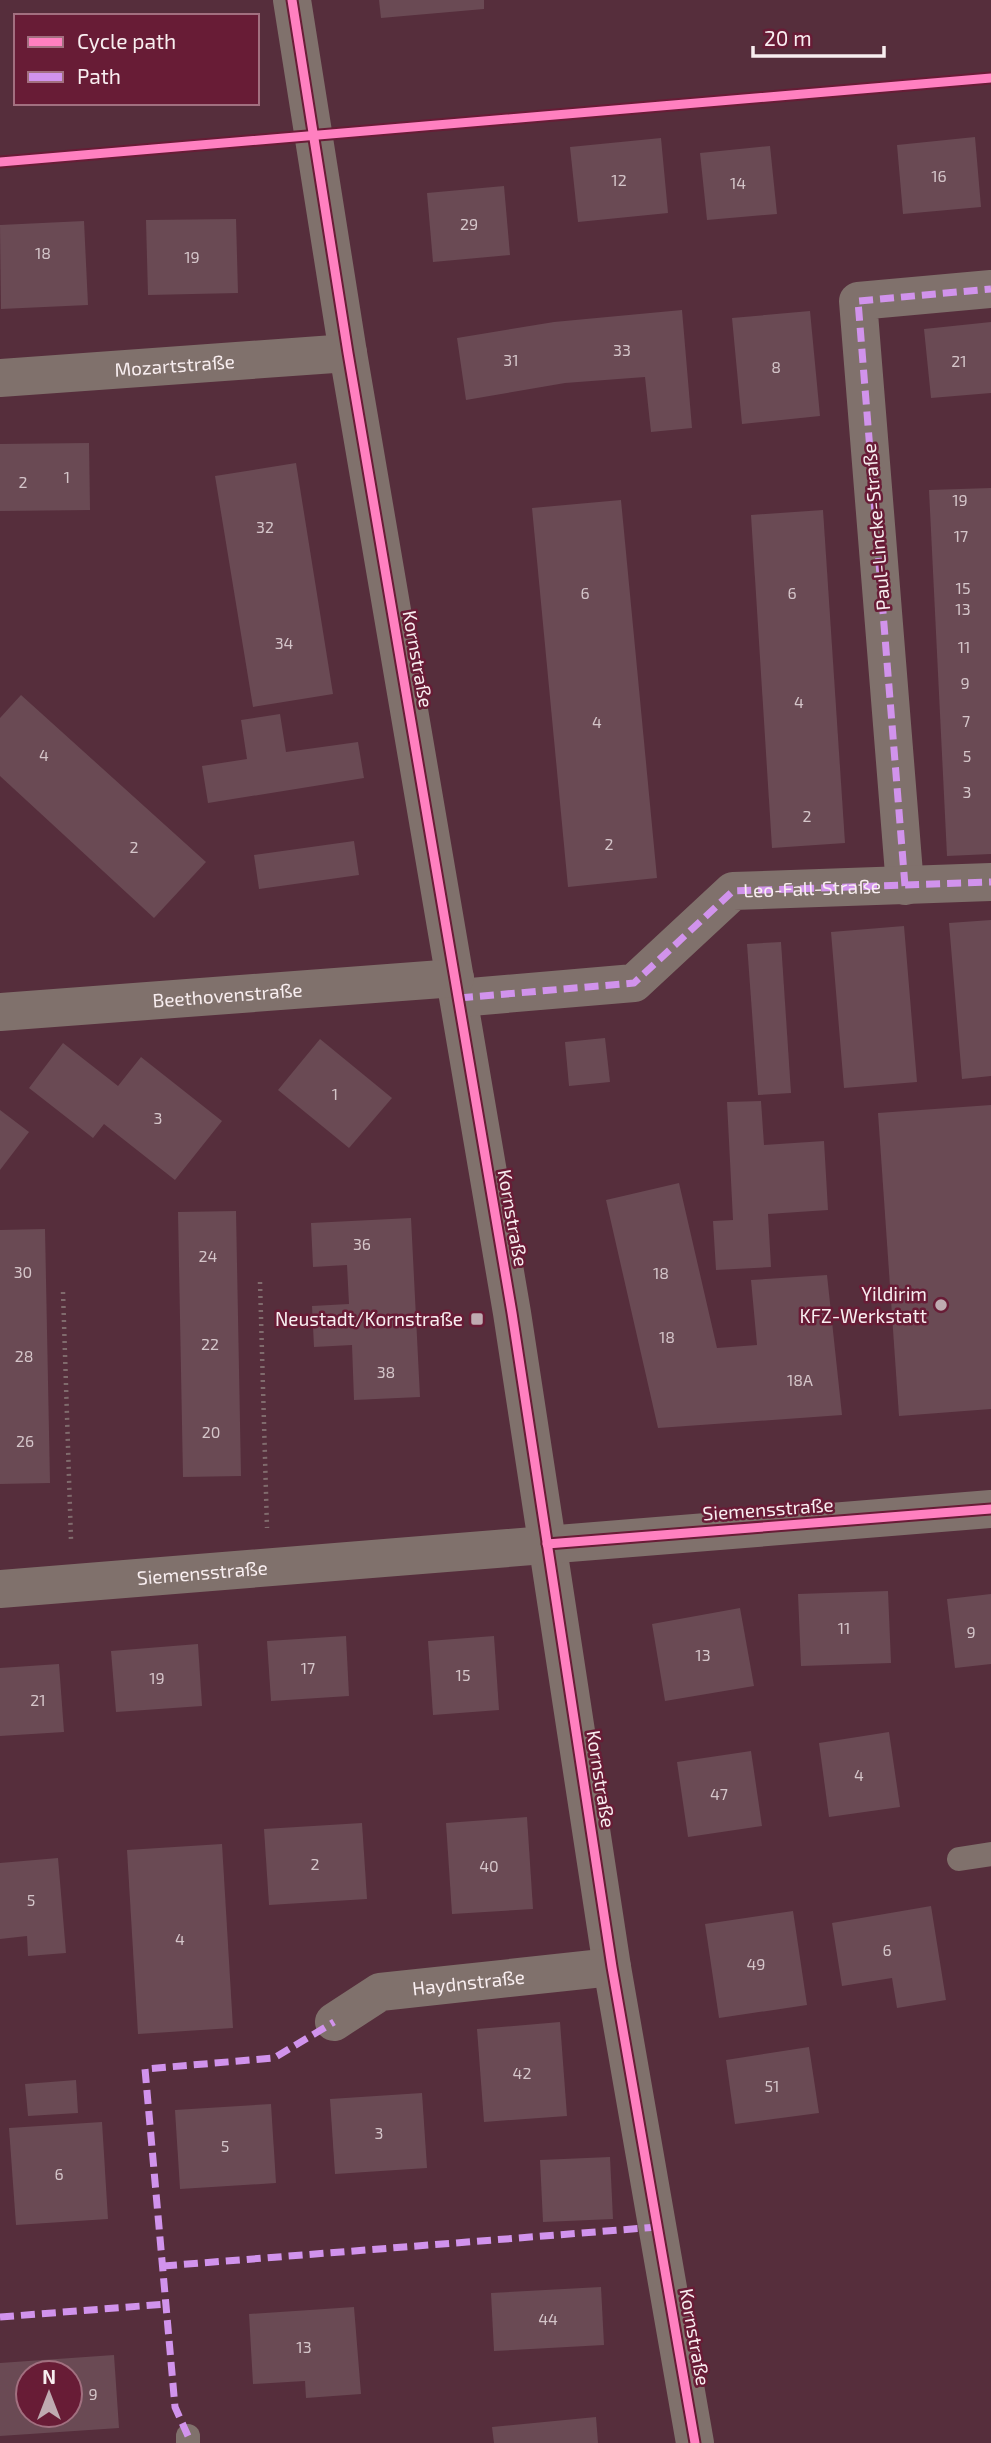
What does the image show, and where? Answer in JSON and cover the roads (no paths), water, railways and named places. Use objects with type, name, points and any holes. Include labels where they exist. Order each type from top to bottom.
[{"type":"street","name":"Kornstraße","points":[[292,0],[348,353],[457,988],[612,1967],[695,2443]]},
{"type":"street","name":"Paul-Lincke-Straße","points":[[905,886],[858,301],[991,289]]},
{"type":"street","name":"Mozartstraße","points":[[0,378],[348,353]]},
{"type":"street","name":"Leo-Fall-Straße","points":[[457,988],[634,982],[733,891],[991,882]]},
{"type":"street","name":"Beethovenstraße","points":[[0,1012],[457,988]]},
{"type":"street","name":"Siemensstraße","points":[[0,1589],[991,1509]]},
{"type":"street","name":"Haydnstraße","points":[[334,2022],[380,1992],[612,1967]]},
{"type":"lane","points":[[959,1859],[991,1854]]},
{"type":"place","name":"Yildirim KFZ-Werkstatt","points":[[941,1305]]},
{"type":"place","name":"Neustadt/Kornstraße","points":[[477,1319]]}]
